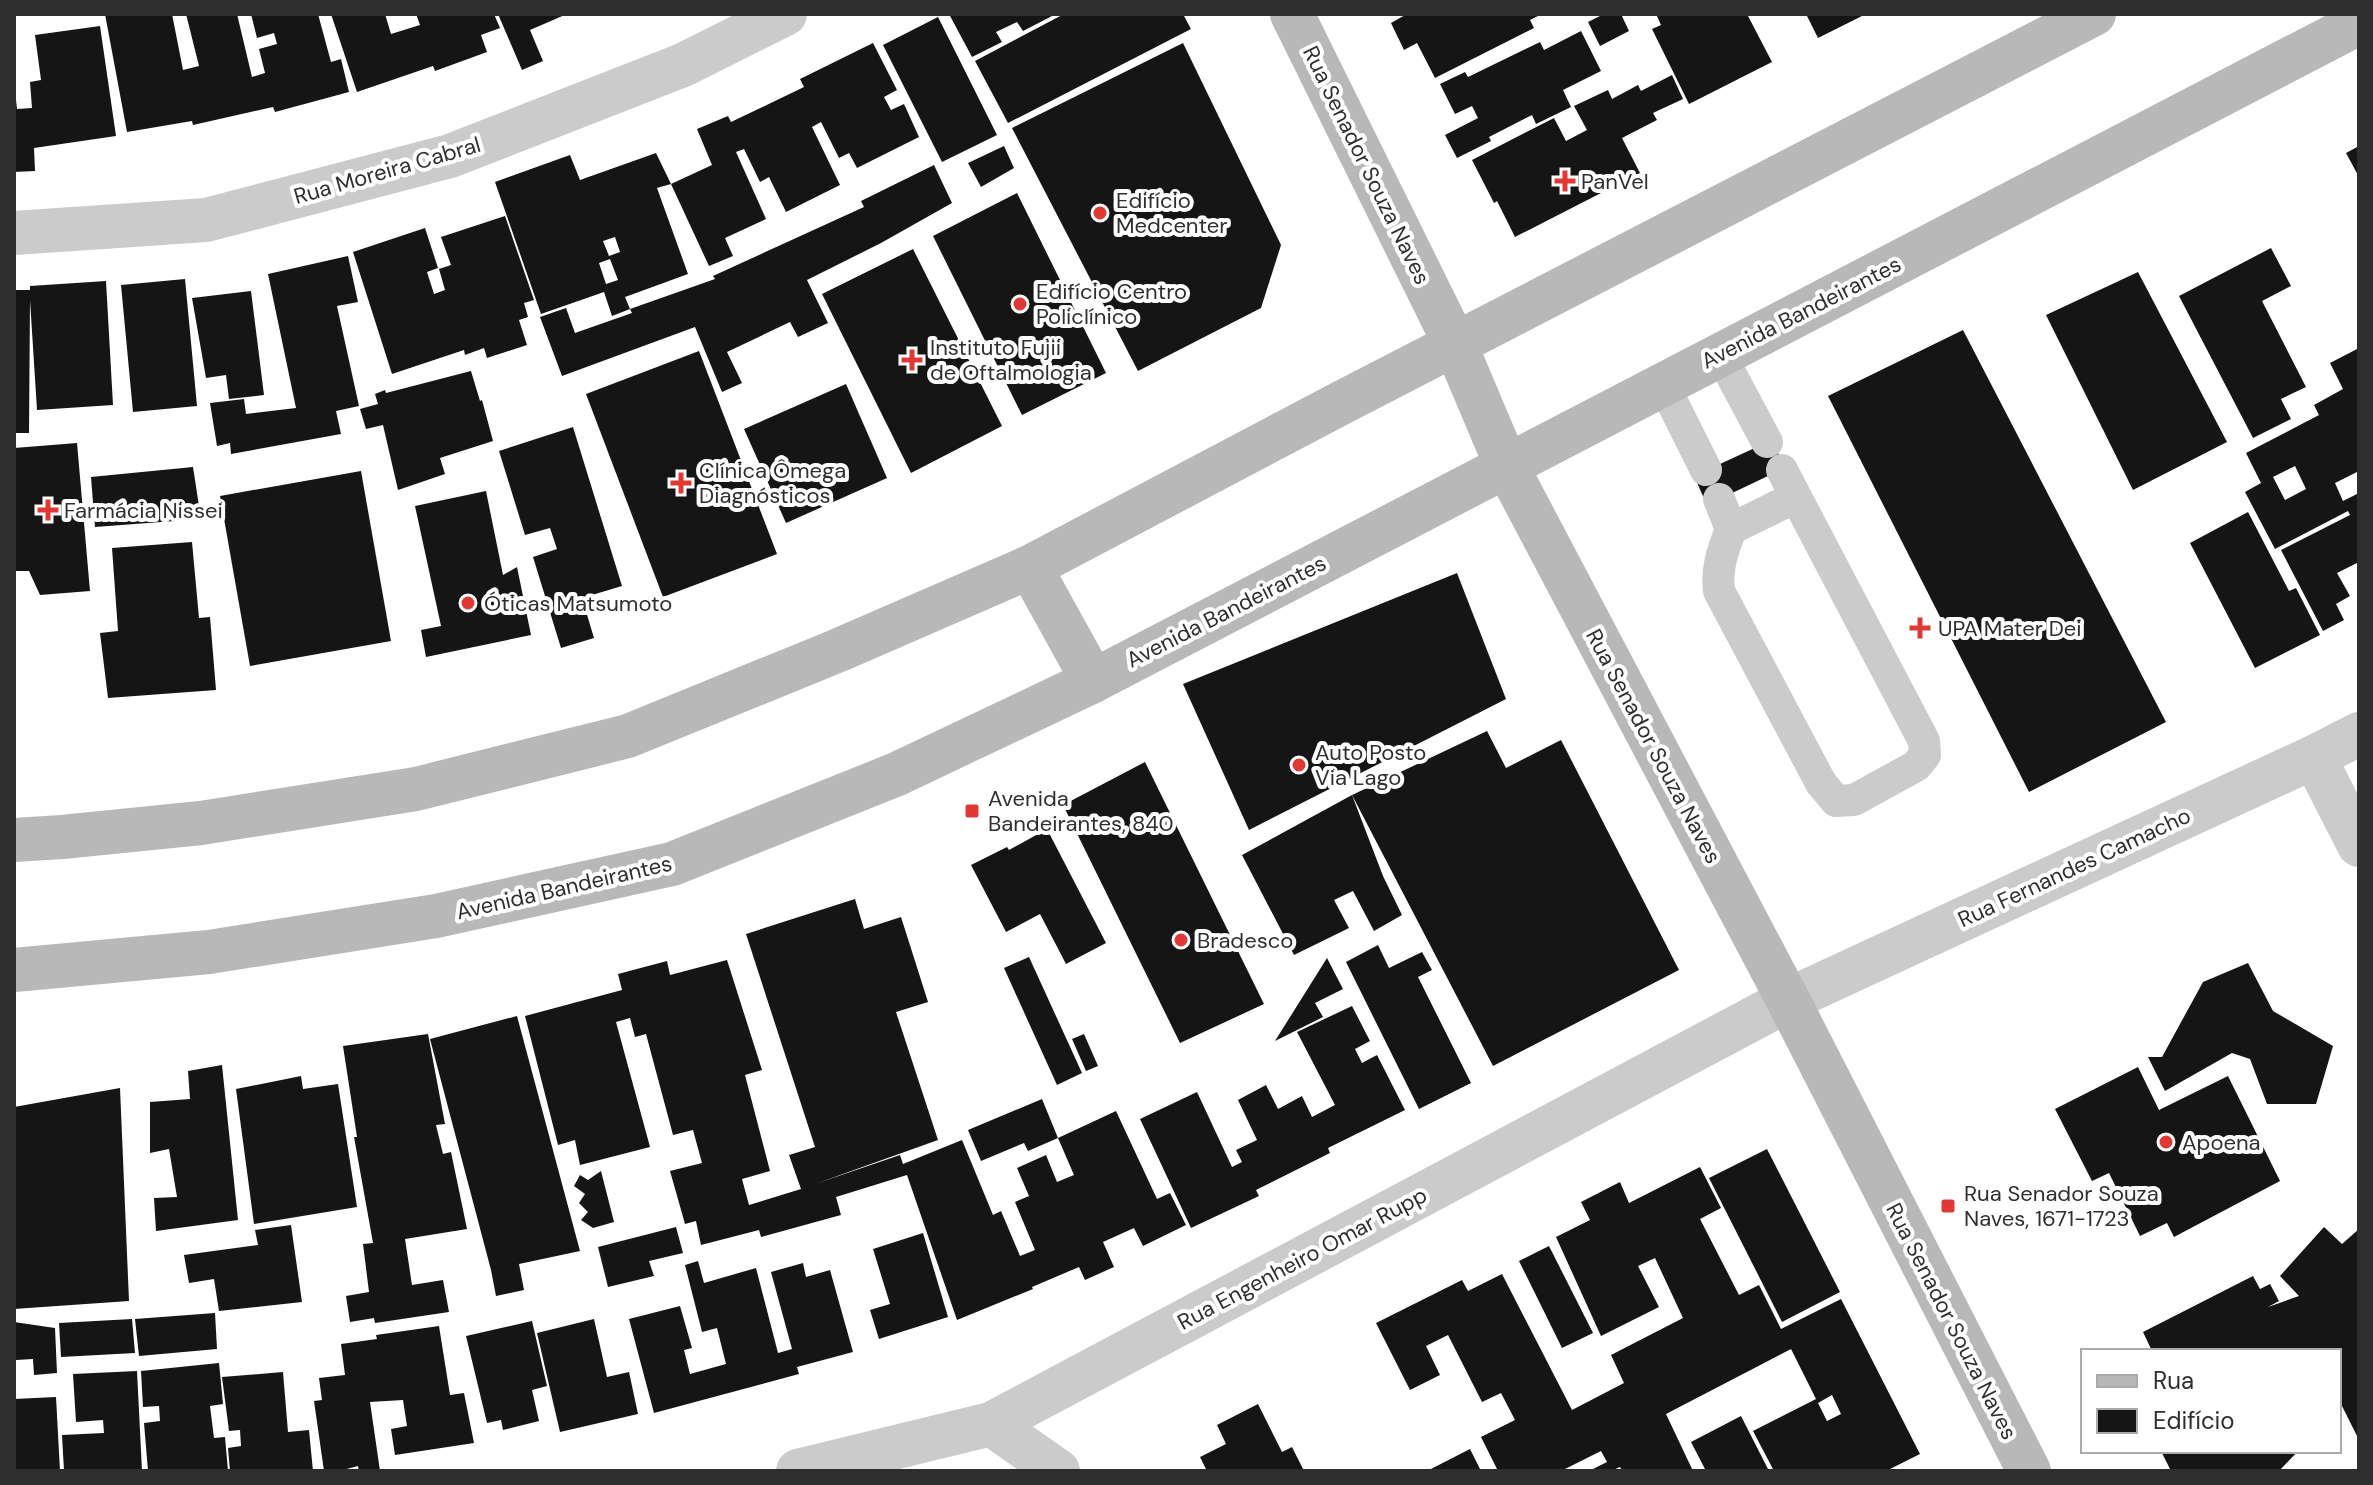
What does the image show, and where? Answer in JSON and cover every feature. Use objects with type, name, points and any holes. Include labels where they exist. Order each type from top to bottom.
[{"type":"main road","name":"Rua Senador Souza Naves","points":[[1292,14],[1455,344],[1506,465],[1788,1000],[2017,1467]]},
{"type":"main road","points":[[14,840],[201,823],[416,789],[628,736],[839,650],[1030,567],[2094,14]]},
{"type":"main road","name":"Avenida Bandeirantes","points":[[14,970],[209,952],[436,916],[672,864],[897,774],[1093,681],[2359,23]]},
{"type":"main road","points":[[1030,567],[1093,681]]},
{"type":"street","name":"Rua Moreira Cabral","points":[[14,233],[206,220],[450,156],[683,65],[785,14]]},
{"type":"street","name":"Rua Fernandes Camacho","points":[[1788,1000],[2359,734]]},
{"type":"street","points":[[2314,757],[2359,845]]},
{"type":"street","name":"Rua Engenheiro Omar Rupp","points":[[798,1471],[991,1424],[1788,1000]]},
{"type":"street","points":[[907,1471],[991,1424],[1058,1471]]},
{"type":"lane","points":[[1720,354],[1767,442]]},
{"type":"lane","points":[[1663,384],[1706,470]]},
{"type":"lane","points":[[1719,499],[1731,529],[1719,560],[1719,591],[1821,783],[1836,801],[1854,800],[1916,766],[1925,755],[1924,741],[1789,484],[1731,529]]},
{"type":"building","points":[[105,14],[172,14],[183,70],[199,66],[186,14],[237,14],[252,77],[265,73],[259,49],[277,44],[274,33],[257,38],[251,14],[318,14],[331,62],[341,59],[349,92],[275,112],[273,107],[193,125],[192,121],[127,132]]},
{"type":"building","points":[[331,14],[385,14],[391,34],[420,25],[416,14],[494,14],[500,28],[481,35],[487,52],[435,71],[433,66],[357,92]]},
{"type":"building","points":[[498,14],[567,14],[530,30],[543,61],[522,70]]},
{"type":"building","points":[[949,14],[1056,14],[1023,31],[1017,22],[996,32],[1002,42],[972,57]]},
{"type":"building","points":[[1064,14],[1183,14],[1191,29],[1008,123],[975,61]]},
{"type":"building","points":[[1407,14],[1542,14],[1530,20],[1534,28],[1435,78],[1417,43],[1404,50],[1391,23]]},
{"type":"building","points":[[1604,14],[1621,14],[1629,31],[1600,46],[1588,22]]},
{"type":"building","points":[[1656,14],[1747,14],[1772,62],[1689,104],[1652,29],[1661,25]]},
{"type":"building","points":[[1806,14],[1866,14],[1818,38]]},
{"type":"building","points":[[938,17],[997,135],[942,162],[883,45]]},
{"type":"building","points":[[100,26],[116,136],[34,148],[35,171],[14,172],[14,100],[17,109],[32,108],[30,82],[41,80],[35,35]]},
{"type":"building","points":[[1581,31],[1601,71],[1563,90],[1571,107],[1536,124],[1532,115],[1457,158],[1445,135],[1478,118],[1472,106],[1455,114],[1440,84],[1465,72],[1468,77],[1540,42],[1544,50]]},
{"type":"building","points":[[873,43],[897,90],[884,97],[891,110],[904,104],[919,137],[857,168],[849,153],[839,158],[821,122],[812,127],[840,185],[786,212],[769,177],[760,182],[744,149],[736,152],[766,219],[725,238],[733,256],[709,266],[671,184],[712,165],[697,129],[728,116],[731,122],[804,87],[800,79]]},
{"type":"building","points":[[1183,43],[1281,245],[1261,308],[1138,371],[1012,128]]},
{"type":"building","points":[[1672,75],[1683,99],[1653,113],[1657,120],[1622,138],[1640,173],[1515,237],[1472,160],[1554,118],[1566,141],[1587,130],[1574,106],[1608,90],[1612,99],[1638,85],[1641,91]]},
{"type":"building","points":[[1004,146],[1014,168],[981,187],[968,163]]},
{"type":"building","points":[[2359,146],[2359,177],[2346,153]]},
{"type":"building","points":[[656,153],[671,184],[657,188],[688,274],[625,297],[630,309],[612,316],[604,292],[541,314],[495,182],[570,155],[580,180]],"holes":[[[615,237],[620,252],[609,256],[603,241]],[[610,259],[618,280],[606,284],[599,263]]]},
{"type":"building","points":[[934,165],[952,203],[807,280],[828,323],[798,337],[790,322],[727,352],[742,383],[722,392],[695,327],[562,376],[540,317],[566,308],[575,333],[632,313],[630,309],[715,279],[713,276],[864,207],[861,201]]},
{"type":"building","name":"Edifício Centro Policlínico","points":[[1017,193],[1106,373],[1022,415],[933,236]]},
{"type":"building","points":[[505,216],[534,300],[524,303],[528,317],[519,320],[527,345],[487,358],[484,348],[465,355],[464,350],[392,374],[353,252],[425,228],[438,268],[427,272],[434,294],[445,290],[439,269],[451,265],[441,237]]},
{"type":"building","points":[[2271,248],[2291,286],[2262,301],[2306,387],[2281,399],[2291,419],[2253,438],[2179,296]]},
{"type":"building","name":"Instituto Fujii de Oftalmologia","points":[[913,249],[1002,426],[911,473],[822,294]]},
{"type":"building","points":[[348,256],[358,302],[337,306],[359,406],[336,411],[341,434],[231,454],[230,443],[217,446],[210,403],[244,399],[246,414],[296,408],[268,274]]},
{"type":"building","points":[[2138,272],[2227,442],[2133,490],[2046,315]]},
{"type":"building","points":[[185,279],[197,406],[133,412],[121,285]]},
{"type":"building","points":[[106,281],[113,405],[37,410],[30,300],[29,433],[14,433],[14,290],[30,290],[30,286]]},
{"type":"building","points":[[251,291],[264,395],[229,399],[226,375],[206,378],[192,298]]},
{"type":"building","name":"UPA Mater Dei","points":[[1963,330],[2166,722],[2029,792],[1828,396]]},
{"type":"building","points":[[2359,348],[2359,471],[2335,483],[2343,501],[2359,493],[2359,562],[2337,573],[2350,596],[2336,604],[2344,620],[2323,631],[2281,550],[2350,515],[2348,511],[2275,549],[2245,492],[2261,483],[2246,453],[2319,415],[2314,405],[2343,389],[2330,363]],"holes":[[[2295,466],[2306,489],[2285,500],[2273,477]]]},
{"type":"building","points":[[699,351],[777,554],[663,597],[586,394]]},
{"type":"building","points":[[471,371],[493,441],[440,458],[445,474],[398,490],[383,425],[366,429],[360,409],[378,404],[375,394],[385,390],[386,393]]},
{"type":"building","points":[[846,384],[887,478],[786,523],[744,429]]},
{"type":"building","points":[[573,427],[622,586],[582,598],[594,638],[561,648],[533,557],[557,549],[550,528],[525,535],[499,451]]},
{"type":"building","points":[[1772,440],[1785,468],[1707,505],[1694,476]]},
{"type":"building","name":"Farmácia Nissei","points":[[77,443],[90,591],[40,595],[29,571],[14,571],[14,448]]},
{"type":"building","points":[[193,467],[201,519],[95,527],[91,477]]},
{"type":"building","points":[[361,471],[391,641],[250,666],[220,496]]},
{"type":"building","points":[[486,491],[503,575],[517,567],[531,635],[426,657],[421,630],[441,626],[415,506]]},
{"type":"building","points":[[2248,512],[2289,591],[2296,588],[2320,635],[2255,668],[2190,543]]},
{"type":"building","points":[[192,542],[199,618],[210,617],[216,690],[108,698],[100,633],[118,631],[112,548]]},
{"type":"building","name":"Auto Posto Via Lago","points":[[1457,573],[1506,699],[1249,830],[1183,684]]},
{"type":"building","points":[[1487,731],[1506,768],[1561,740],[1679,970],[1493,1066],[1352,795]]},
{"type":"building","name":"Bradesco","points":[[1145,762],[1264,1004],[1180,1043],[1063,805]]},
{"type":"building","points":[[1352,795],[1383,876],[1402,915],[1374,931],[1353,891],[1334,900],[1349,928],[1294,955],[1242,855]]},
{"type":"building","points":[[1047,829],[1106,943],[1066,964],[1040,914],[1006,932],[971,865],[1007,847],[1009,850]]},
{"type":"building","points":[[855,899],[864,929],[901,917],[928,1002],[896,1012],[938,1140],[815,1184],[900,1155],[903,1164],[962,1140],[993,1215],[1001,1211],[1020,1256],[1035,1250],[1015,1202],[1029,1196],[1017,1168],[1046,1155],[1057,1182],[1074,1175],[1058,1138],[1116,1111],[1157,1199],[1170,1193],[1186,1225],[1143,1246],[1134,1228],[1103,1242],[1114,1267],[1085,1280],[1079,1267],[957,1320],[907,1175],[836,1197],[841,1215],[761,1237],[759,1230],[701,1245],[696,1221],[685,1224],[670,1171],[702,1163],[693,1130],[673,1135],[646,1034],[635,1037],[630,1018],[616,1022],[650,1147],[580,1165],[575,1140],[558,1145],[525,1016],[622,990],[618,974],[667,961],[670,975],[727,960],[762,1070],[745,1075],[770,1171],[742,1179],[749,1205],[801,1189],[789,1155],[815,1147],[746,934]]},
{"type":"building","points":[[1378,945],[1389,968],[1422,952],[1432,970],[1418,977],[1471,1083],[1419,1109],[1346,962]]},
{"type":"building","points":[[1029,957],[1082,1073],[1057,1085],[1004,968]]},
{"type":"building","points":[[1327,958],[1343,989],[1315,1003],[1323,1017],[1275,1041]]},
{"type":"building","points":[[2248,963],[2273,1011],[2333,1046],[2316,1104],[2267,1104],[2250,1059],[2232,1053],[2165,1091],[2148,1057],[2162,1057],[2203,982]]},
{"type":"building","points":[[1352,1006],[1370,1041],[1355,1049],[1362,1063],[1377,1055],[1405,1110],[1328,1148],[1330,1153],[1256,1190],[1259,1196],[1191,1228],[1140,1119],[1197,1092],[1232,1167],[1242,1162],[1236,1150],[1257,1140],[1238,1100],[1266,1085],[1278,1109],[1302,1096],[1312,1117],[1335,1105],[1297,1032]]},
{"type":"building","points":[[517,1016],[580,1251],[519,1264],[524,1290],[496,1296],[430,1039]]},
{"type":"building","points":[[428,1034],[445,1124],[436,1125],[443,1154],[451,1152],[467,1229],[405,1239],[412,1285],[443,1280],[449,1312],[375,1323],[374,1318],[350,1322],[346,1296],[369,1292],[363,1244],[373,1243],[354,1137],[357,1137],[343,1046]]},
{"type":"building","points":[[1084,1034],[1098,1066],[1086,1071],[1072,1039]]},
{"type":"building","points":[[222,1065],[238,1220],[156,1231],[154,1198],[177,1197],[169,1149],[150,1153],[150,1102],[190,1099],[188,1071]]},
{"type":"building","name":"Apoena","points":[[2138,1067],[2159,1110],[2228,1076],[2280,1181],[2174,1237],[2167,1223],[2140,1236],[2109,1173],[2092,1181],[2055,1109]]},
{"type":"building","points":[[301,1076],[303,1089],[338,1084],[357,1207],[254,1224],[236,1089]]},
{"type":"building","points":[[120,1088],[129,1301],[14,1309],[14,1107]]},
{"type":"building","points":[[1042,1099],[1058,1138],[1028,1151],[1024,1143],[981,1161],[968,1130]]},
{"type":"building","points":[[1767,1149],[1840,1292],[1782,1322],[1709,1178]]},
{"type":"building","points":[[1700,1167],[1721,1208],[1700,1219],[1739,1295],[1759,1285],[1781,1329],[1841,1299],[1920,1454],[1886,1471],[1774,1471],[1753,1431],[1816,1399],[1791,1349],[1666,1414],[1693,1471],[1622,1471],[1620,1467],[1611,1471],[1589,1471],[1607,1462],[1601,1451],[1561,1471],[1498,1471],[1481,1437],[1515,1420],[1501,1393],[1482,1402],[1448,1335],[1426,1346],[1440,1375],[1410,1390],[1376,1323],[1462,1280],[1468,1291],[1502,1274],[1572,1410],[1624,1383],[1611,1355],[1683,1318],[1655,1258],[1638,1266],[1659,1307],[1601,1336],[1556,1237],[1590,1220],[1581,1202],[1620,1182],[1629,1203]],"holes":[[[1832,1395],[1841,1414],[1827,1421],[1818,1403]]]},
{"type":"building","points":[[601,1171],[614,1222],[593,1228],[581,1220],[588,1212],[579,1203],[585,1194],[574,1186],[580,1175],[588,1180]]},
{"type":"building","points":[[291,1225],[302,1302],[219,1311],[214,1279],[189,1283],[184,1255],[258,1245],[255,1230]]},
{"type":"building","points":[[676,1227],[683,1253],[649,1261],[654,1276],[608,1287],[598,1247]]},
{"type":"building","points":[[2324,1227],[2342,1244],[2359,1229],[2359,1440],[2341,1404],[2341,1349],[2151,1349],[2143,1332],[2253,1276],[2260,1289],[2270,1284],[2279,1301],[2268,1307],[2299,1296],[2280,1276]]},
{"type":"building","points":[[923,1233],[948,1317],[879,1339],[870,1310],[890,1304],[873,1249]]},
{"type":"building","points":[[1549,1246],[1593,1333],[1562,1348],[1519,1261]]},
{"type":"building","points":[[698,1261],[704,1283],[756,1268],[778,1353],[792,1349],[771,1272],[803,1263],[806,1277],[830,1270],[853,1352],[797,1367],[799,1374],[654,1413],[629,1319],[680,1306],[692,1348],[684,1350],[690,1374],[726,1364],[717,1328],[702,1332],[685,1265]]},
{"type":"building","points":[[215,1313],[217,1349],[139,1356],[135,1319]]},
{"type":"building","points":[[132,1319],[135,1353],[61,1357],[59,1323]]},
{"type":"building","points":[[594,1319],[607,1377],[629,1372],[638,1414],[560,1432],[537,1333]]},
{"type":"building","points":[[532,1321],[547,1386],[532,1390],[539,1421],[503,1430],[501,1420],[487,1423],[466,1336]]},
{"type":"building","points":[[14,1322],[55,1328],[57,1373],[34,1375],[33,1359],[16,1360]]},
{"type":"building","points":[[439,1326],[450,1395],[464,1393],[474,1443],[395,1455],[391,1429],[407,1426],[403,1400],[370,1402],[380,1471],[359,1471],[358,1466],[324,1471],[314,1401],[322,1400],[319,1378],[345,1375],[341,1344],[377,1339],[376,1335]]},
{"type":"building","points":[[219,1363],[223,1404],[210,1406],[214,1438],[225,1437],[228,1471],[148,1471],[144,1423],[160,1421],[159,1406],[143,1407],[141,1371]]},
{"type":"building","points":[[137,1371],[142,1471],[64,1471],[62,1435],[104,1433],[103,1420],[76,1422],[73,1374]]},
{"type":"building","points":[[283,1372],[288,1432],[309,1430],[313,1471],[230,1471],[228,1448],[241,1446],[240,1430],[229,1431],[222,1377]]},
{"type":"building","points":[[56,1397],[60,1471],[14,1471],[14,1399]]},
{"type":"building","points":[[1258,1404],[1282,1452],[1292,1447],[1304,1471],[1207,1471],[1200,1457],[1226,1444],[1217,1425]]},
{"type":"building","points":[[1741,1416],[1769,1471],[1706,1471],[1691,1442]]},
{"type":"building","points":[[1470,1449],[1481,1471],[1427,1471]]},
{"type":"building","points":[[2162,1453],[2296,1453],[2279,1471],[2171,1471]]},
{"type":"place","name":"PanVel","points":[[1565,181]]},
{"type":"place","name":"Edifício Medcenter","points":[[1100,213]]},
{"type":"place","name":"Edifício Centro Policlínico","points":[[1020,304]]},
{"type":"place","name":"Instituto Fujii de Oftalmologia","points":[[912,360]]},
{"type":"place","name":"Clínica Ômega Diagnósticos","points":[[681,483]]},
{"type":"place","name":"Farmácia Nissei","points":[[48,510]]},
{"type":"place","name":"Óticas Matsumoto","points":[[468,603]]},
{"type":"place","name":"UPA Mater Dei","points":[[1920,628]]},
{"type":"place","name":"Auto Posto Via Lago","points":[[1299,765]]},
{"type":"place","name":"Avenida Bandeirantes, 840","points":[[972,811]]},
{"type":"place","name":"Bradesco","points":[[1181,940]]},
{"type":"place","name":"Apoena","points":[[2166,1142]]},
{"type":"place","name":"Rua Senador Souza Naves, 1671-1723","points":[[1948,1206]]}]
